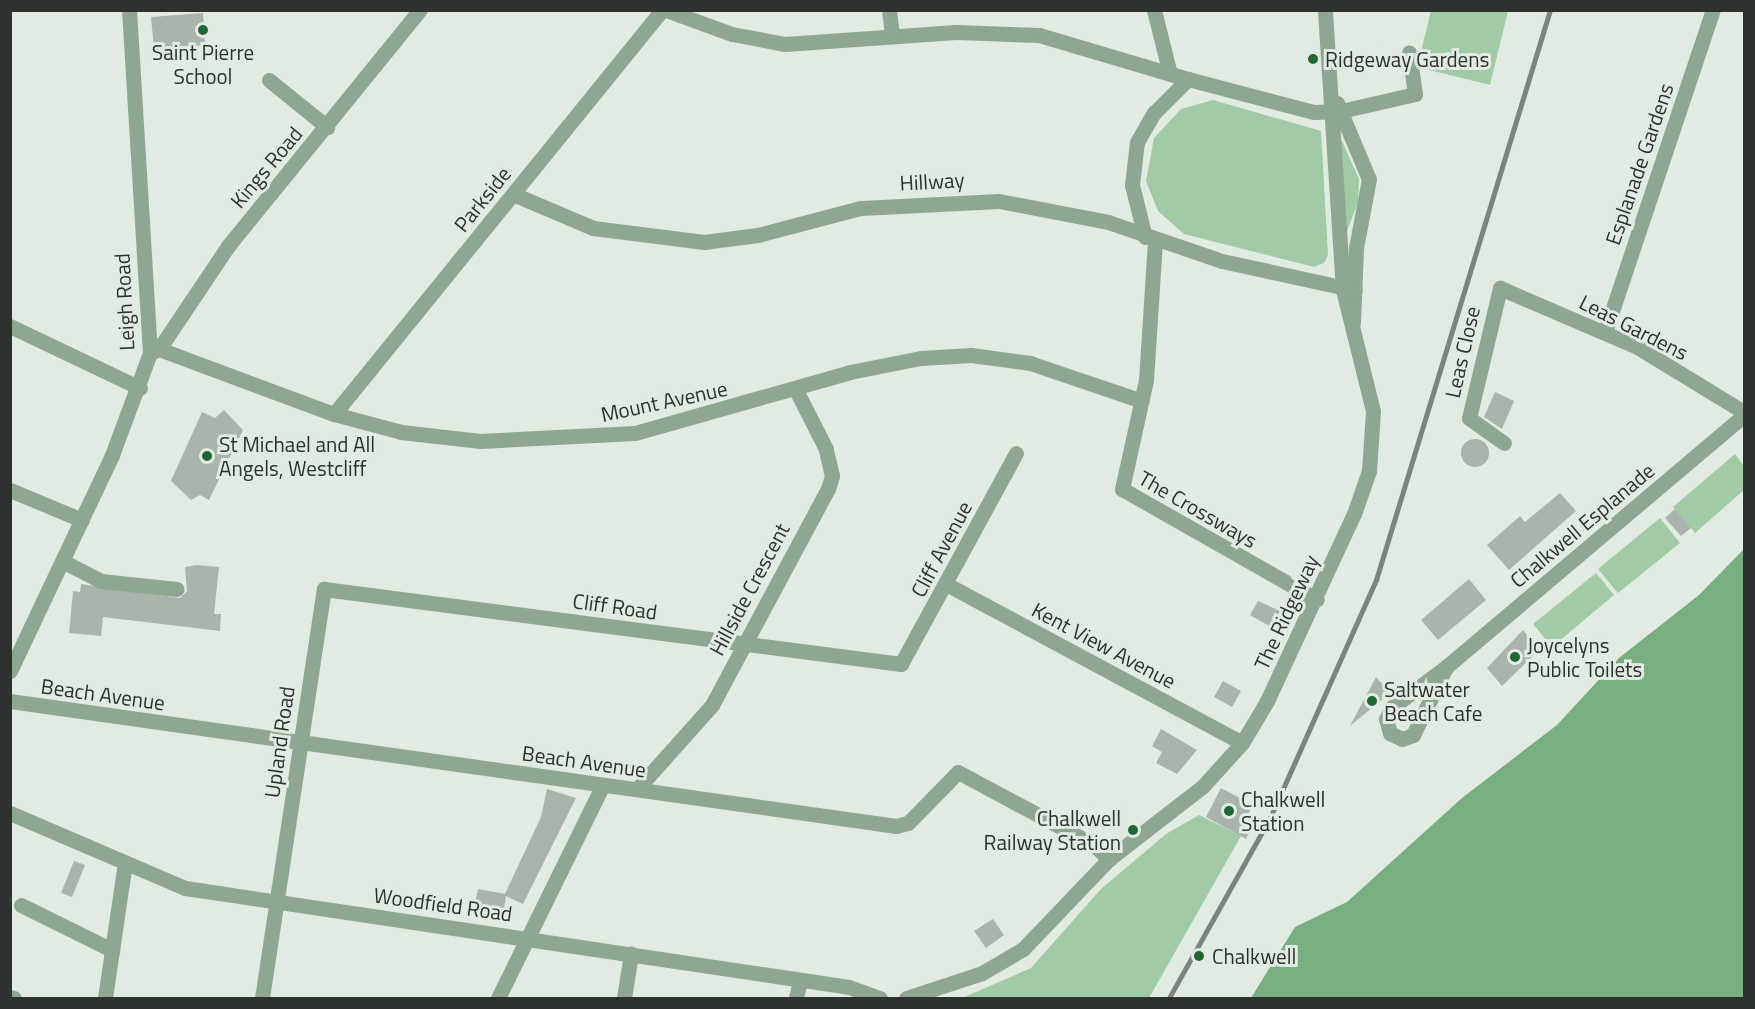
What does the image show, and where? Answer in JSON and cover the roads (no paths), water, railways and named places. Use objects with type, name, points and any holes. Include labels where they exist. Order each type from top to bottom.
[{"type":"street","name":"Leigh Road","points":[[10,671],[15,652],[64,562],[154,351],[129,10]]},
{"type":"street","name":"Kings Road","points":[[154,351],[228,246],[420,10]]},
{"type":"street","points":[[664,10],[763,42],[892,35],[1039,34],[1188,79],[1335,112],[1415,94],[1409,52]]},
{"type":"street","name":"Parkside","points":[[334,414],[664,10]]},
{"type":"street","points":[[889,10],[892,35]]},
{"type":"street","points":[[1154,10],[1170,74]]},
{"type":"street","name":"The Ridgeway","points":[[906,999],[982,973],[1014,955],[1043,932],[1109,859],[1190,799],[1242,743],[1317,600],[1364,489],[1373,446],[1371,387],[1353,323],[1349,290],[1325,10]]},
{"type":"street","name":"Esplanade Gardens","points":[[1605,332],[1713,10]]},
{"type":"street","points":[[1150,239],[1132,186],[1137,142],[1154,113],[1188,79]]},
{"type":"street","points":[[269,80],[327,127]]},
{"type":"street","name":"The Ridgeway","points":[[1335,112],[1368,179],[1349,290]]},
{"type":"street","name":"Hillway","points":[[513,194],[593,228],[676,241],[727,240],[861,208],[969,199],[1029,205],[1108,222],[1150,239],[1349,290]]},
{"type":"street","name":"The Crossways","points":[[1150,239],[1142,401],[1122,480],[1128,497],[1317,600]]},
{"type":"street","name":"Leas Gardens","points":[[1500,288],[1605,332],[1744,413]]},
{"type":"street","name":"Leas Close","points":[[1500,288],[1469,418],[1504,443]]},
{"type":"street","points":[[10,326],[140,388]]},
{"type":"street","name":"Mount Avenue","points":[[154,351],[334,414],[401,432],[480,441],[553,441],[635,433],[796,390],[885,363],[971,356],[1030,363],[1142,401]]},
{"type":"street","name":"Hillside Crescent","points":[[637,789],[694,731],[832,476],[826,449],[796,390]]},
{"type":"street","name":"Chalkwell Esplanade","points":[[1446,667],[1413,735],[1402,739],[1390,733],[1386,719],[1391,708],[1446,667],[1744,413]]},
{"type":"street","name":"Cliff Avenue","points":[[901,664],[1016,453]]},
{"type":"street","points":[[10,490],[82,520]]},
{"type":"street","points":[[64,562],[101,581],[177,589]]},
{"type":"street","name":"Kent View Avenue","points":[[946,584],[1242,743]]},
{"type":"street","name":"Cliff Road","points":[[324,589],[901,664]]},
{"type":"street","name":"Upland Road","points":[[279,902],[300,743],[324,589]]},
{"type":"street","name":"Beach Avenue","points":[[10,701],[903,826],[958,772],[1094,844],[1109,859]]},
{"type":"street","points":[[498,999],[603,785]]},
{"type":"street","name":"Woodfield Road","points":[[10,813],[174,885],[849,987],[880,999]]},
{"type":"street","points":[[105,999],[125,863]]},
{"type":"street","points":[[262,999],[279,902]]},
{"type":"street","points":[[21,905],[112,950]]},
{"type":"street","points":[[624,999],[632,954]]},
{"type":"street","points":[[796,999],[800,981]]},
{"type":"railway","points":[[1169,998],[1270,818],[1376,580],[1550,10]]},
{"type":"place","name":"Saint Pierre School","points":[[203,30]]},
{"type":"place","name":"Ridgeway Gardens","points":[[1313,59]]},
{"type":"place","name":"St Michael and All Angels, Westcliff","points":[[207,456]]},
{"type":"place","name":"Joycelyns Public Toilets","points":[[1515,657]]},
{"type":"place","name":"Saltwater Beach Cafe","points":[[1372,701]]},
{"type":"place","name":"Chalkwell Station","points":[[1229,811]]},
{"type":"place","name":"Chalkwell Railway Station","points":[[1133,830]]},
{"type":"place","name":"Chalkwell","points":[[1199,956]]}]
